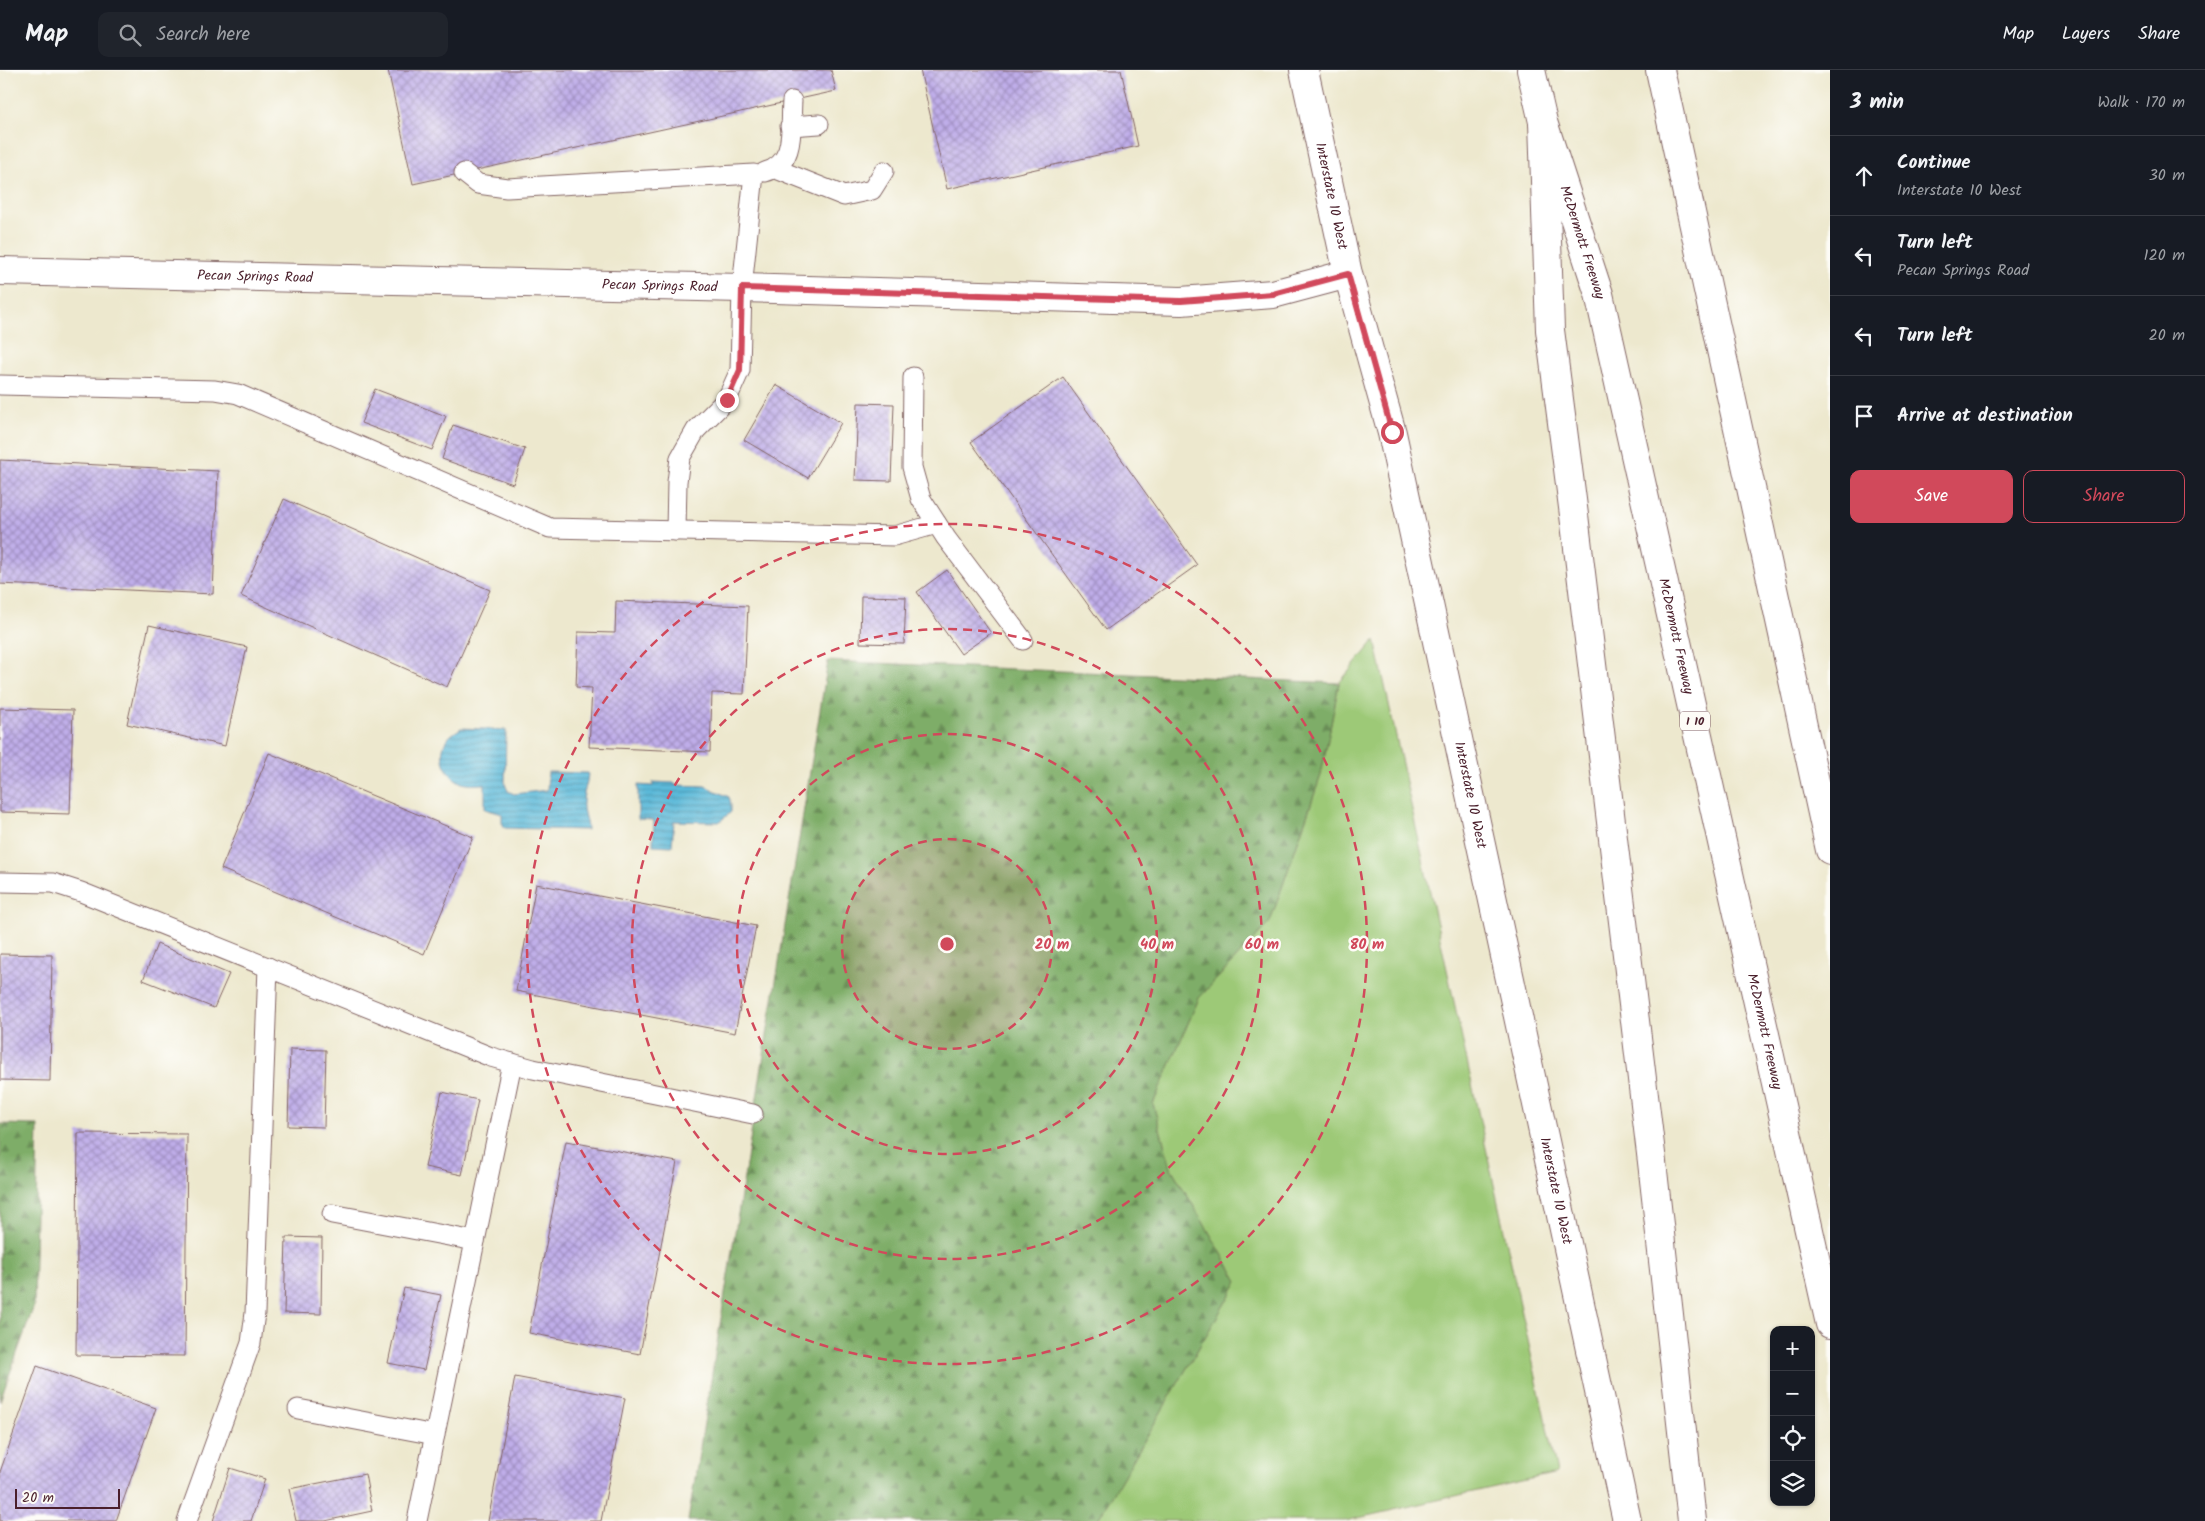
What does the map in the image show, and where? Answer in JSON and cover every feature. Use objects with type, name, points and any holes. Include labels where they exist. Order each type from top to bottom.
[{"type":"main road","name":"Interstate 10 West","points":[[1304,70],[1348,274],[1392,432],[1627,1521]]},
{"type":"main road","name":"McDermott Freeway","points":[[1531,70],[1543,122],[1599,294],[1830,1324]]},
{"type":"main road","points":[[1660,70],[1830,850]]},
{"type":"main road","points":[[1543,122],[1550,330],[1647,1122],[1692,1521]]},
{"type":"main road","name":"Pecan Springs Road","points":[[0,272],[742,288],[1181,301],[1273,294],[1348,274]]},
{"type":"lane","points":[[776,169],[790,151],[792,101]]},
{"type":"lane","points":[[790,126],[819,124]]},
{"type":"lane","points":[[464,173],[478,184],[507,188],[754,174],[776,169],[844,196],[872,190],[884,171]]},
{"type":"lane","points":[[676,531],[677,482],[680,458],[696,430],[727,400],[740,370],[742,288],[754,174]]},
{"type":"lane","points":[[913,377],[912,467],[921,499],[937,524],[1024,640]]},
{"type":"lane","points":[[0,385],[215,390],[238,394],[550,528],[894,536],[937,524]]},
{"type":"lane","points":[[0,882],[53,883],[81,892],[491,1057],[533,1069],[753,1114]]},
{"type":"lane","points":[[188,1521],[251,1343],[256,1313],[268,968]]},
{"type":"lane","points":[[417,1521],[512,1063]]},
{"type":"lane","points":[[332,1214],[475,1241]]},
{"type":"lane","points":[[298,1409],[435,1435]]},
{"type":"green space","points":[[1375,640],[1557,1473],[1345,1521],[1097,1521],[1238,1281],[1171,1168],[1153,1104],[1199,998],[1270,922],[1321,775],[1339,683]]},
{"type":"green space","points":[[828,661],[1339,683],[1321,775],[1270,922],[1199,998],[1153,1104],[1171,1168],[1238,1281],[1097,1521],[688,1521]]},
{"type":"green space","points":[[0,1124],[38,1125],[34,1306],[0,1401]]},
{"type":"water","points":[[461,728],[506,730],[505,784],[508,791],[514,794],[547,790],[548,772],[588,773],[583,806],[587,830],[505,828],[502,823],[502,814],[485,809],[485,784],[462,783],[451,776],[445,765],[442,753],[443,747],[451,735]]},
{"type":"water","points":[[653,782],[705,786],[729,797],[731,812],[719,822],[674,821],[672,846],[653,845],[654,820],[638,819],[638,785],[653,786]]},
{"type":"building","points":[[388,70],[831,70],[836,91],[413,184]]},
{"type":"building","points":[[920,70],[1121,70],[1138,146],[947,189]]},
{"type":"building","points":[[1063,377],[1197,565],[1106,630],[971,442]]},
{"type":"building","points":[[776,385],[841,423],[808,478],[744,440]]},
{"type":"building","points":[[375,389],[446,416],[432,450],[361,423]]},
{"type":"building","points":[[858,403],[894,404],[891,481],[855,480]]},
{"type":"building","points":[[453,425],[525,449],[513,484],[442,459]]},
{"type":"building","points":[[0,460],[218,471],[213,594],[0,584]]},
{"type":"building","points":[[284,499],[490,590],[447,687],[241,596]]},
{"type":"building","points":[[947,570],[991,633],[961,654],[917,592]]},
{"type":"building","points":[[861,596],[906,597],[904,644],[860,643]]},
{"type":"building","points":[[616,601],[748,606],[744,694],[712,693],[710,752],[589,747],[592,688],[576,687],[578,632],[615,633]]},
{"type":"building","points":[[149,625],[247,647],[225,746],[127,724]]},
{"type":"building","points":[[0,708],[73,710],[70,814],[0,812]]},
{"type":"building","points":[[269,753],[473,837],[424,954],[221,869]]},
{"type":"building","points":[[536,884],[756,926],[735,1033],[516,991]]},
{"type":"building","points":[[157,944],[229,974],[214,1008],[143,980]]},
{"type":"building","points":[[0,954],[52,955],[50,1081],[0,1080]]},
{"type":"building","points":[[290,1049],[326,1050],[324,1127],[288,1126]]},
{"type":"building","points":[[442,1092],[478,1100],[462,1175],[425,1167]]},
{"type":"building","points":[[78,1133],[187,1134],[185,1356],[76,1355]]},
{"type":"building","points":[[566,1141],[677,1162],[640,1354],[529,1333]]},
{"type":"building","points":[[286,1237],[322,1238],[321,1314],[284,1313]]},
{"type":"building","points":[[404,1288],[441,1295],[424,1370],[388,1363]]},
{"type":"building","points":[[37,1366],[156,1408],[116,1521],[0,1521],[0,1472]]},
{"type":"building","points":[[515,1377],[625,1398],[601,1521],[488,1521]]},
{"type":"building","points":[[230,1468],[265,1479],[251,1521],[213,1521]]},
{"type":"building","points":[[365,1474],[372,1511],[325,1521],[296,1521],[289,1489]]},
{"type":"route","points":[[727,400],[740,370],[742,288],[1181,301],[1273,294],[1348,274],[1392,432]]}]
